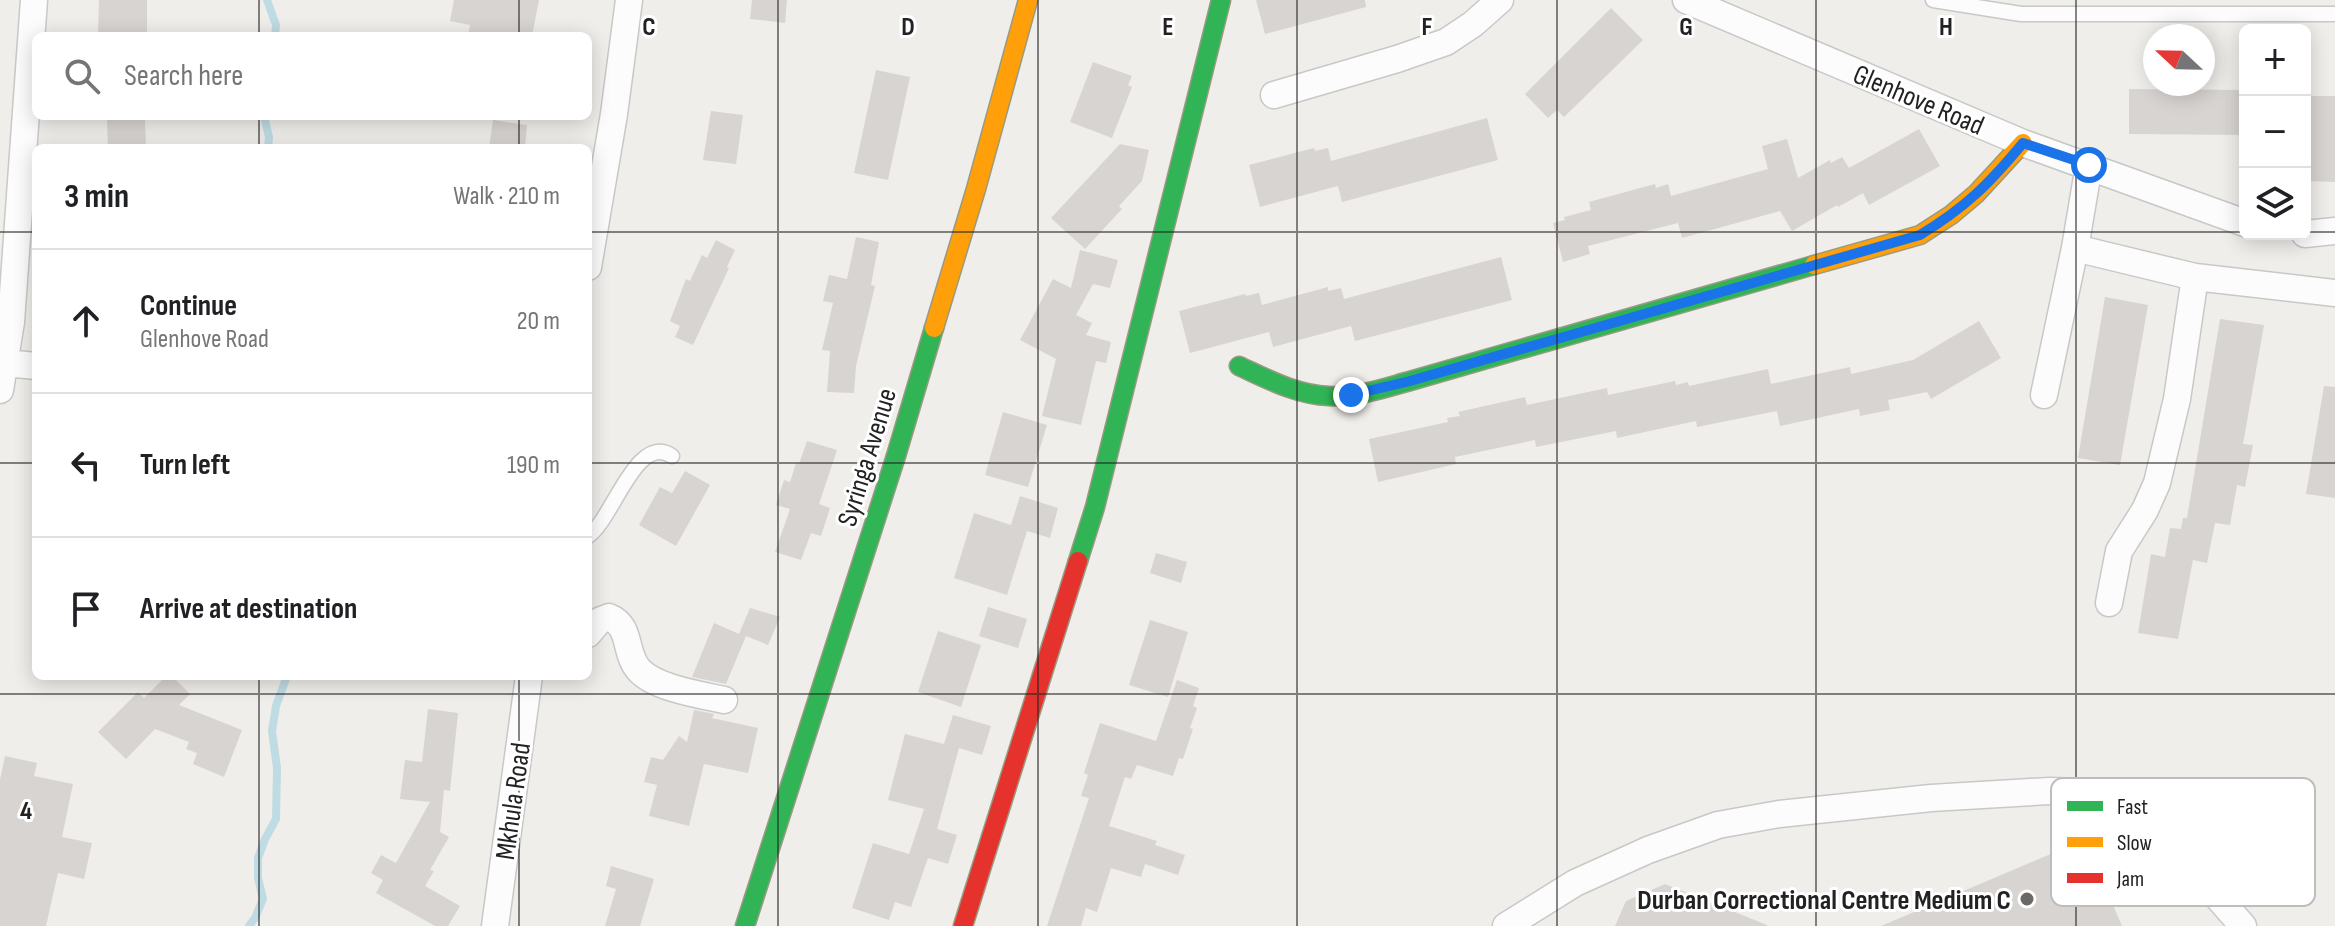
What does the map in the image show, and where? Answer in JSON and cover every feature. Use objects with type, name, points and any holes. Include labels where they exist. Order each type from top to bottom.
[{"type":"street","points":[[0,390],[5,363],[34,0]]},
{"type":"street","points":[[592,243],[629,0]]},
{"type":"street","name":"Syringa Avenue","points":[[745,926],[896,456],[976,189],[1028,0]]},
{"type":"street","points":[[963,926],[1095,507],[1221,0]]},
{"type":"street","points":[[1274,95],[1446,42],[1500,0]]},
{"type":"street","name":"Glenhove Road","points":[[1686,0],[2023,143],[2239,221]]},
{"type":"street","points":[[1239,366],[1288,387],[1319,396],[1351,395],[1410,381],[1920,235],[1952,216],[1990,183],[2023,143]]},
{"type":"street","points":[[2044,395],[2089,165]]},
{"type":"street","points":[[2311,233],[2335,231]]},
{"type":"street","points":[[2075,248],[2195,277],[2335,293]]},
{"type":"street","points":[[2109,603],[2119,551],[2145,510],[2157,483],[2177,399],[2195,277]]},
{"type":"street","points":[[5,363],[32,366]]},
{"type":"street","points":[[592,629],[599,621],[609,617],[617,620],[623,627],[636,667],[646,677],[724,700]]},
{"type":"street","name":"Mkhula Road","points":[[495,926],[528,680]]},
{"type":"street","points":[[1506,926],[1575,883],[1648,850],[1718,825],[1779,814],[1931,798],[2051,791]]},
{"type":"street","points":[[2225,906],[2243,926]]},
{"type":"lane","points":[[1933,0],[2021,14],[2335,14]]},
{"type":"lane","points":[[2103,15],[2113,0]]},
{"type":"lane","points":[[592,533],[601,526],[624,484],[641,461],[658,450],[672,456]]},
{"type":"building","points":[[99,0],[147,0],[147,32],[98,32]]},
{"type":"building","points":[[454,0],[539,0],[533,32],[469,32],[470,25],[450,21]]},
{"type":"building","points":[[752,0],[787,0],[785,23],[750,19]]},
{"type":"building","points":[[1256,0],[1365,0],[1366,7],[1265,34]]},
{"type":"building","points":[[1611,8],[1643,40],[1564,117],[1557,110],[1548,118],[1525,94]]},
{"type":"building","points":[[1093,62],[1132,76],[1128,85],[1132,87],[1112,138],[1070,122]]},
{"type":"building","points":[[876,70],[910,77],[888,180],[854,173]]},
{"type":"building","points":[[2129,89],[2143,89],[2143,96],[2215,96],[2215,90],[2239,90],[2239,135],[2129,134]]},
{"type":"building","points":[[2311,96],[2335,96],[2335,182],[2311,181]]},
{"type":"building","points":[[711,111],[743,115],[736,164],[703,160]]},
{"type":"building","points":[[1487,118],[1498,160],[1342,202],[1338,186],[1260,207],[1249,165],[1314,148],[1315,151],[1328,148],[1331,161]]},
{"type":"building","points":[[107,120],[145,120],[146,144],[108,144]]},
{"type":"building","points":[[493,120],[527,125],[525,144],[490,144]]},
{"type":"building","points":[[1919,129],[1940,166],[1869,205],[1863,193],[1792,231],[1780,211],[1682,238],[1678,223],[1588,246],[1590,254],[1563,262],[1553,223],[1591,210],[1589,202],[1655,184],[1656,188],[1668,184],[1671,196],[1768,169],[1762,146],[1787,139],[1798,178],[1830,160],[1831,163],[1842,157],[1849,168]]},
{"type":"building","points":[[1120,144],[1149,150],[1142,181],[1119,206],[1122,209],[1085,249],[1051,218]]},
{"type":"building","points":[[856,237],[879,242],[871,285],[875,286],[856,366],[854,393],[827,392],[830,351],[822,350],[833,303],[823,301],[829,275],[847,279]]},
{"type":"building","points":[[716,240],[735,250],[693,345],[675,337],[680,326],[670,321],[686,279],[690,281],[702,255],[707,258]]},
{"type":"building","points":[[1080,250],[1118,260],[1110,288],[1093,284],[1076,315],[1092,323],[1086,335],[1111,342],[1106,363],[1096,361],[1081,425],[1042,416],[1056,359],[1020,340],[1053,279],[1071,288]]},
{"type":"building","points":[[1501,257],[1512,300],[1355,341],[1351,326],[1273,347],[1269,332],[1190,353],[1179,311],[1245,294],[1259,293],[1262,305],[1328,287],[1328,291],[1341,288],[1344,299]]},
{"type":"building","points":[[2105,297],[2148,305],[2120,465],[2078,458]]},
{"type":"building","points":[[2220,319],[2264,325],[2243,444],[2253,445],[2245,487],[2237,485],[2230,525],[2215,523],[2207,563],[2193,560],[2178,639],[2138,633],[2151,554],[2165,557],[2170,528],[2181,529],[2183,518],[2187,518]]},
{"type":"building","points":[[1979,321],[2001,358],[1931,399],[1927,392],[1888,400],[1890,410],[1860,416],[1859,409],[1780,426],[1777,411],[1697,427],[1696,421],[1617,438],[1616,431],[1536,447],[1535,440],[1455,457],[1456,464],[1378,482],[1369,439],[1448,422],[1447,418],[1460,416],[1458,412],[1525,397],[1527,405],[1607,388],[1608,395],[1675,381],[1676,385],[1688,382],[1689,386],[1768,369],[1771,384],[1850,367],[1851,374],[1913,360]]},
{"type":"building","points":[[2324,386],[2335,387],[2335,498],[2306,494]]},
{"type":"building","points":[[1003,412],[1047,425],[1028,487],[985,475]]},
{"type":"building","points":[[807,441],[837,450],[819,504],[830,508],[821,536],[811,533],[801,560],[775,552],[790,509],[776,505],[784,480],[790,482]]},
{"type":"building","points":[[685,471],[710,485],[676,546],[639,525],[660,487],[672,493]]},
{"type":"building","points":[[1020,496],[1058,508],[1050,538],[1027,531],[1007,595],[954,578],[974,513],[1011,525]]},
{"type":"building","points":[[1156,553],[1187,562],[1181,583],[1150,573]]},
{"type":"building","points":[[988,607],[1027,619],[1018,648],[979,636]]},
{"type":"building","points":[[750,608],[780,617],[768,645],[746,636],[726,684],[692,677],[714,623],[739,634]]},
{"type":"building","points":[[1150,620],[1188,632],[1168,697],[1129,685]]},
{"type":"building","points":[[938,631],[981,645],[961,707],[918,692]]},
{"type":"building","points":[[162,680],[176,680],[190,694],[179,705],[242,730],[224,777],[193,764],[197,753],[186,749],[189,742],[155,729],[126,759],[98,732],[138,692],[144,698]]},
{"type":"building","points":[[1177,680],[1199,688],[1193,706],[1197,708],[1190,728],[1193,729],[1183,759],[1179,758],[1173,776],[1137,765],[1131,779],[1125,777],[1109,826],[1157,841],[1155,845],[1185,855],[1178,875],[1145,864],[1141,877],[1111,868],[1097,912],[1086,908],[1081,926],[1047,926],[1089,798],[1081,796],[1088,775],[1084,773],[1100,723],[1156,741]]},
{"type":"building","points":[[428,709],[458,713],[450,791],[444,790],[440,832],[449,837],[430,870],[434,871],[425,886],[460,906],[448,926],[435,926],[376,893],[383,880],[371,873],[381,855],[396,863],[430,802],[400,799],[405,760],[422,762]]},
{"type":"building","points":[[694,710],[714,714],[712,718],[758,728],[748,773],[704,764],[689,826],[649,816],[657,785],[644,782],[651,757],[663,760],[679,736],[687,742]]},
{"type":"building","points":[[953,715],[991,726],[982,755],[959,748],[937,829],[957,835],[948,864],[928,858],[911,907],[895,902],[889,920],[852,908],[873,843],[909,854],[924,809],[888,800],[905,734],[944,744]]},
{"type":"building","points":[[5,756],[37,763],[34,776],[73,784],[62,837],[92,843],[84,879],[58,873],[46,926],[0,926],[0,780]]},
{"type":"building","name":"Durban Correctional Centre Medium C","points":[[2051,854],[2051,906],[2113,906],[2122,926],[1881,926]]},
{"type":"building","points":[[611,866],[654,879],[640,926],[605,926],[616,889],[606,886]]},
{"type":"building","name":"Durban Correctional Centre Medium C","points":[[1665,884],[1767,926],[1615,926],[1626,901]]},
{"type":"waterway","points":[[267,0],[275,32]]},
{"type":"waterway","points":[[265,120],[268,144]]},
{"type":"waterway","points":[[249,926],[263,899],[258,878],[258,858],[276,819],[277,768],[272,731],[276,706],[286,680]]},
{"type":"traffic: fast","points":[[1078,561],[1095,507],[1221,0]]},
{"type":"traffic: fast","points":[[1239,366],[1305,393],[1329,396],[1360,394],[1814,265]]},
{"type":"traffic: fast","points":[[745,926],[934,328]]},
{"type":"traffic: slow","points":[[934,328],[1028,0]]},
{"type":"traffic: slow","points":[[1814,265],[1920,235],[1976,194],[2023,143]]},
{"type":"traffic: jam","points":[[963,926],[1078,561]]},
{"type":"place","name":"Durban Correctional Centre Medium C","points":[[2027,899]]},
{"type":"route","points":[[1351,395],[1410,381],[1920,235],[1952,216],[1990,183],[2023,143],[2089,165]]}]
